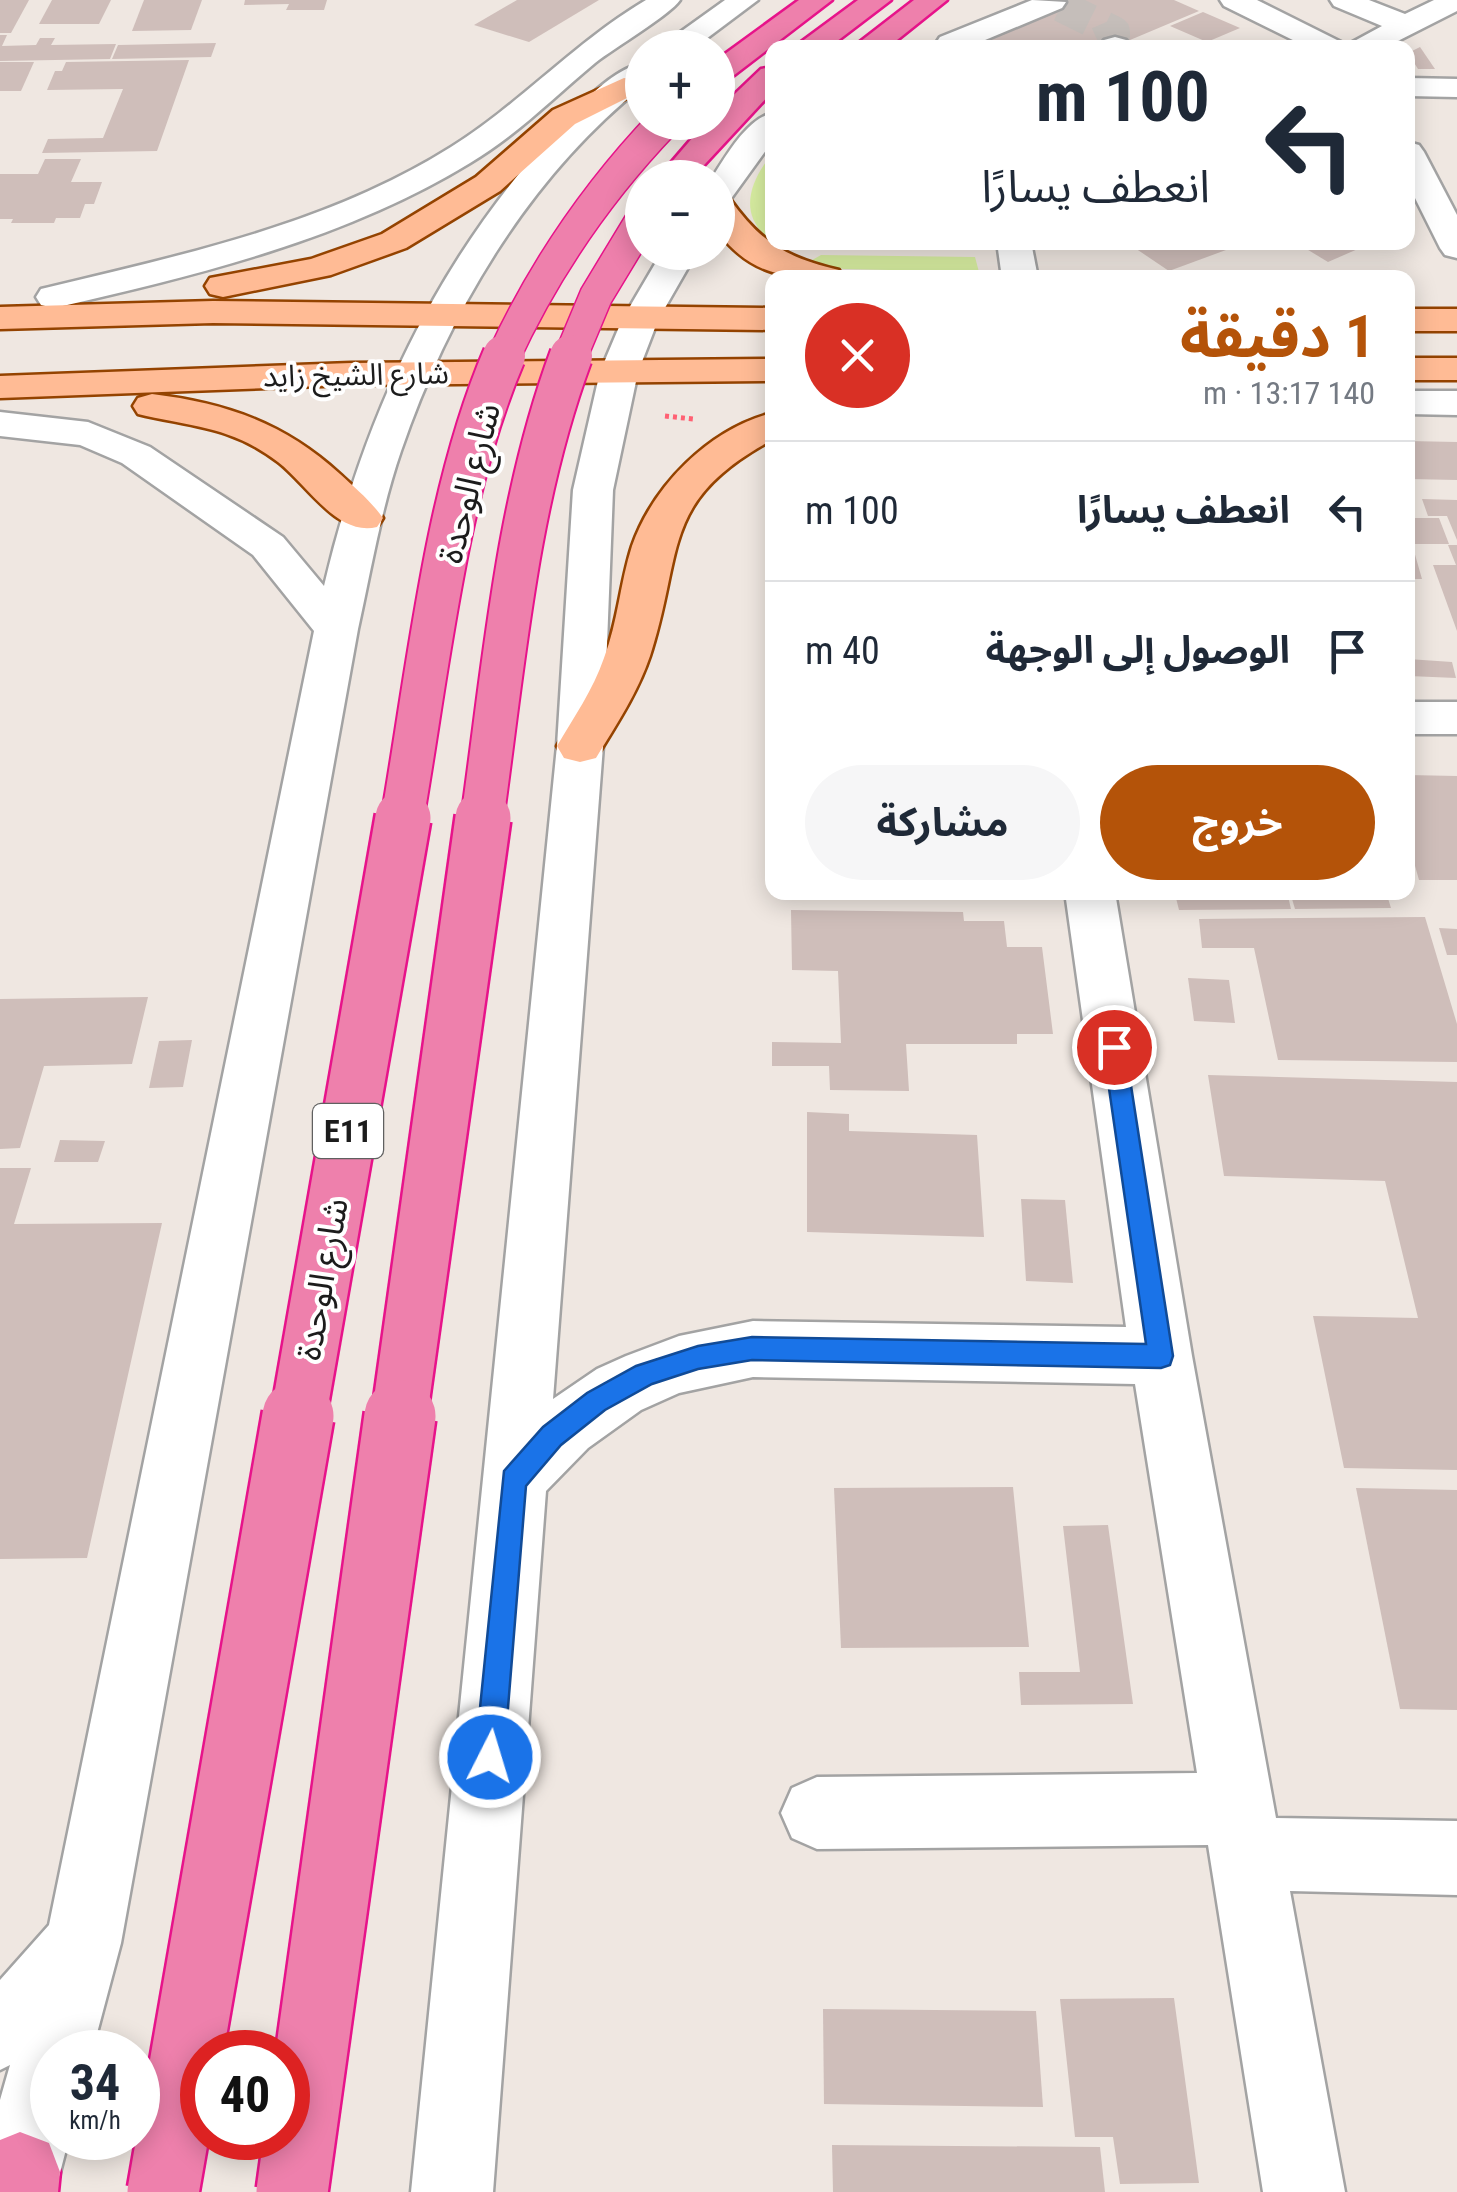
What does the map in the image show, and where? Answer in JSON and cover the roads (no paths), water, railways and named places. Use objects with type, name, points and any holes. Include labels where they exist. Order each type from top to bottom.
[{"type":"highway","points":[[735,61],[818,0]]},
{"type":"highway","points":[[820,40],[877,0]]},
{"type":"highway","points":[[877,40],[932,0]]},
{"type":"highway","points":[[690,160],[726,118],[765,82]]},
{"type":"highway","name":"شارع الوحدة","points":[[162,2192],[446,566],[472,447],[504,355],[546,274],[593,202],[625,134]]},
{"type":"highway","name":"شارع الوحدة","points":[[292,2192],[520,550],[537,457],[562,373],[595,298],[625,248]]},
{"type":"main road","points":[[0,306],[54,297],[273,280],[373,250],[467,199],[564,116],[625,99]]},
{"type":"main road","points":[[735,231],[762,254],[797,270]]},
{"type":"main road","name":"شارع الشيخ زايد","points":[[0,318],[213,312],[765,319]]},
{"type":"main road","points":[[0,357],[421,360],[564,343],[609,333],[640,320]]},
{"type":"main road","points":[[1415,320],[1457,320]]},
{"type":"main road","name":"شارع الشيخ زايد","points":[[0,389],[421,360],[619,372],[765,370]]},
{"type":"main road","points":[[1415,369],[1457,370]]},
{"type":"main road","points":[[0,389],[31,399],[196,410],[251,425],[302,461],[362,518]]},
{"type":"main road","points":[[580,746],[620,674],[663,520],[682,490],[704,468],[765,429]]},
{"type":"street","points":[[54,297],[147,274],[296,228],[410,182],[487,138],[612,32],[666,0]]},
{"type":"street","points":[[700,30],[744,0]]},
{"type":"street","points":[[1234,0],[1319,40]]},
{"type":"street","points":[[1344,0],[1425,9]]},
{"type":"street","points":[[891,40],[963,1]]},
{"type":"street","points":[[968,40],[1054,3]]},
{"type":"street","points":[[1373,40],[1425,9]]},
{"type":"street","points":[[1253,40],[1289,24]]},
{"type":"street","points":[[906,31],[938,40]]},
{"type":"street","points":[[1415,87],[1457,88]]},
{"type":"street","points":[[59,2030],[83,1943],[336,629],[381,452],[421,360],[472,264],[532,179],[577,126],[625,103]]},
{"type":"street","points":[[735,167],[765,131]]},
{"type":"street","points":[[1415,166],[1457,248]]},
{"type":"street","points":[[452,2192],[580,746],[593,490],[619,372],[640,320],[669,270]]},
{"type":"street","points":[[1415,403],[1457,403]]},
{"type":"street","points":[[0,424],[88,434],[136,456],[268,546],[336,629]]},
{"type":"street","points":[[1415,718],[1457,718]]},
{"type":"street","points":[[1091,900],[1161,1356],[1304,2192]]},
{"type":"street","points":[[513,1480],[552,1436],[596,1401],[645,1374],[698,1357],[752,1349],[1161,1356]]},
{"type":"street","points":[[817,1813],[1245,1831],[1457,1858]]},
{"type":"street","points":[[0,2030],[24,2012],[83,1943]]},
{"type":"street","points":[[17,2185],[30,2138]]},
{"type":"tunnel","points":[[1061,6],[1114,32],[1105,40]]}]
